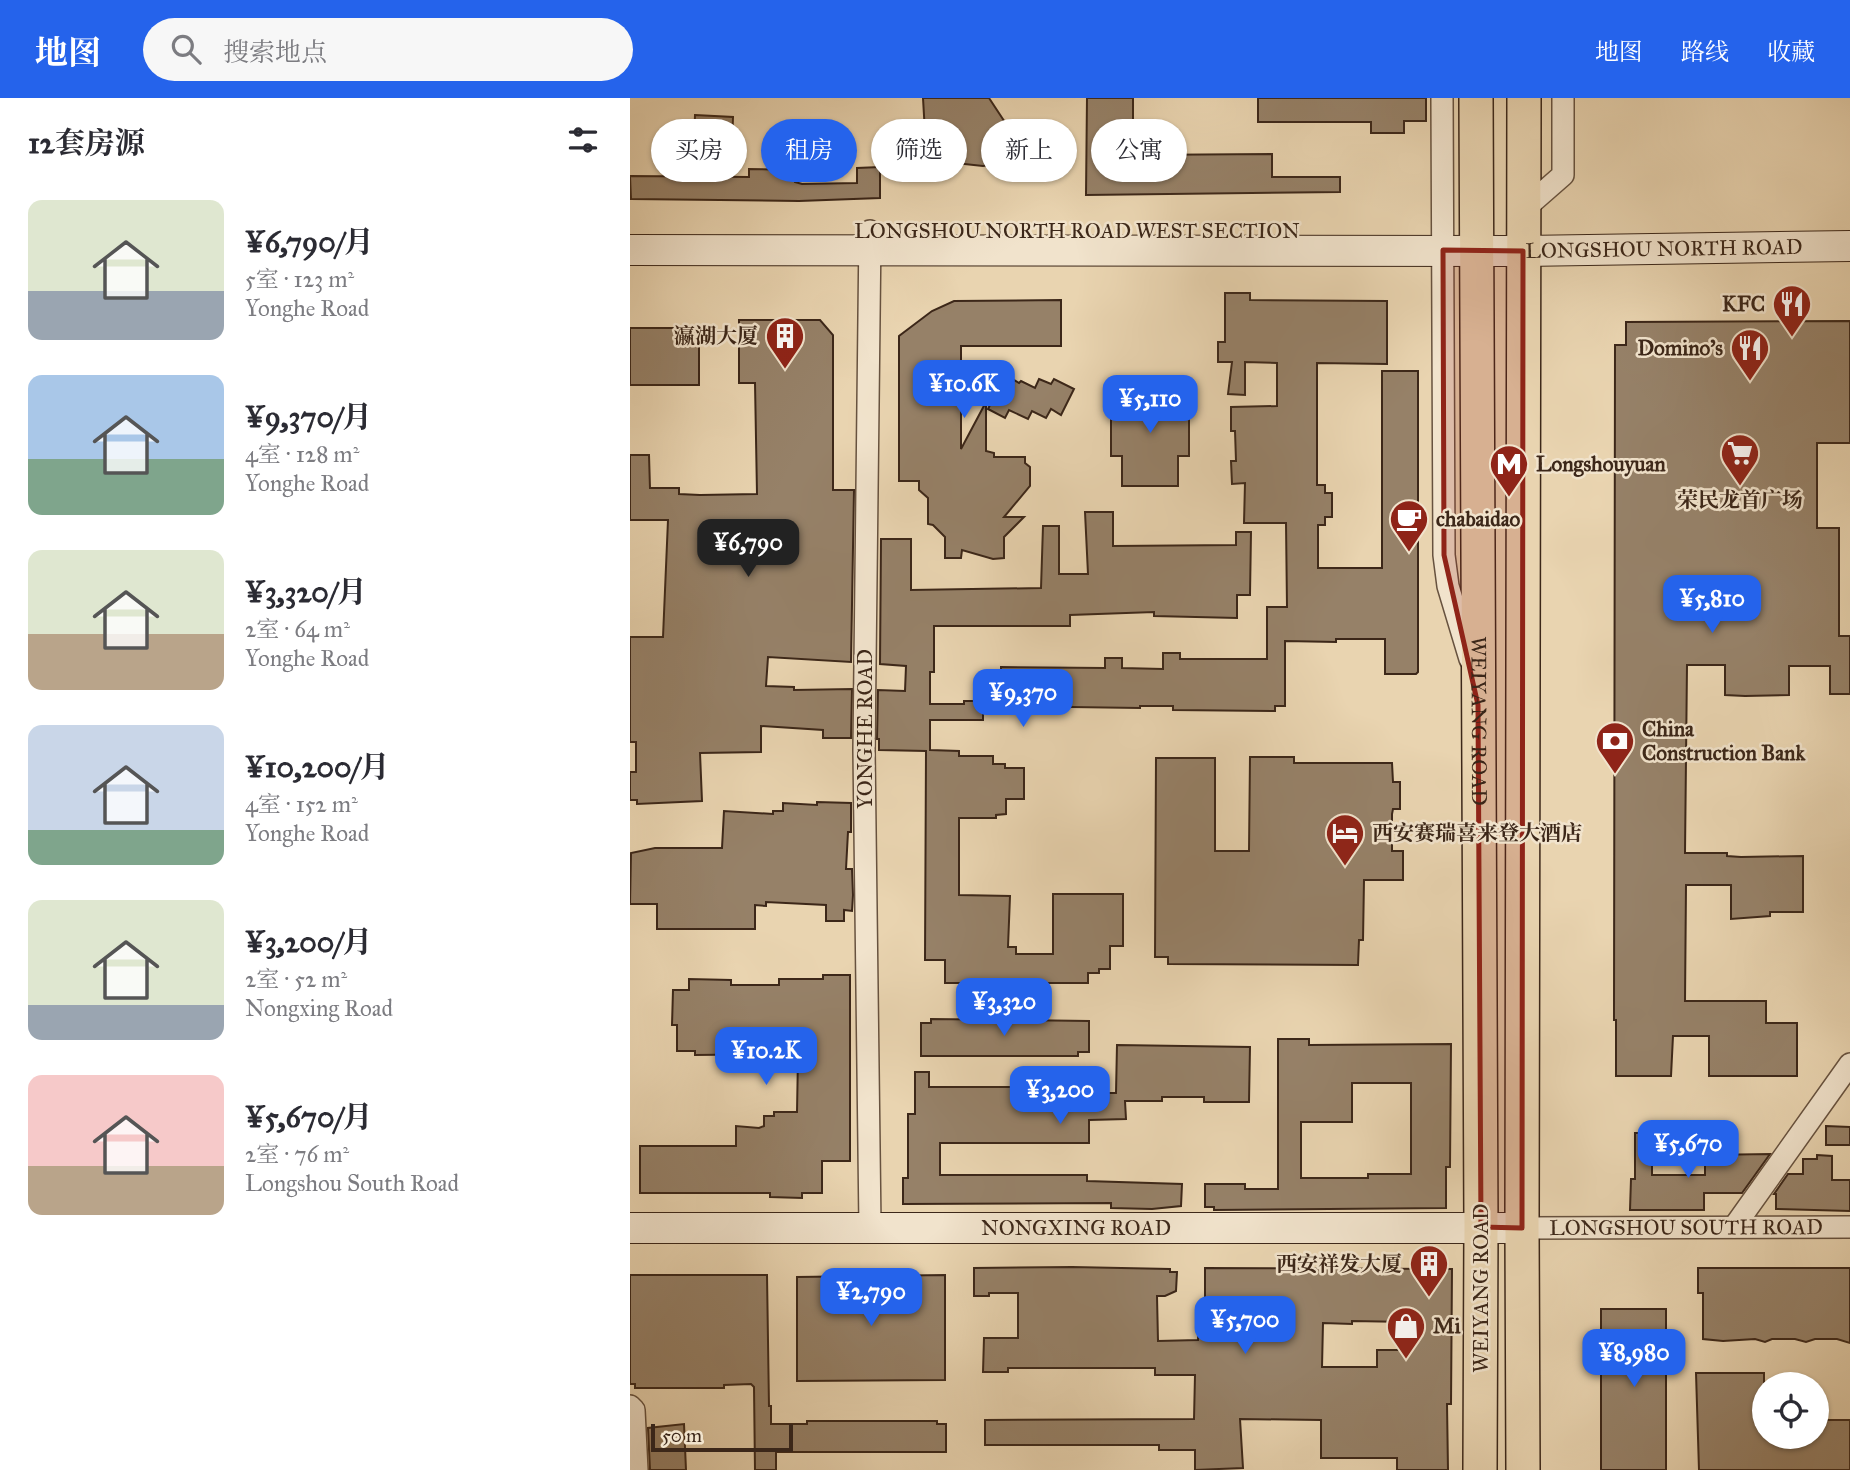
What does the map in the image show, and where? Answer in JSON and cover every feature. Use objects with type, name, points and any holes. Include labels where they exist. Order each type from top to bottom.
[{"type":"main road","name":"WEIYANG ROAD","points":[[1476,98],[1480,1470]]},
{"type":"main road","name":"WEIYANG ROAD","points":[[1523,1470],[1524,98]]},
{"type":"street","points":[[1442,98],[1444,555],[1448,586],[1467,648],[1478,705]]},
{"type":"street","points":[[1523,231],[1563,175],[1563,98]]},
{"type":"street","name":"LONGSHOU NORTH ROAD WEST SECTION","points":[[630,230],[870,241]]},
{"type":"street","name":"LONGSHOU NORTH ROAD WEST SECTION","points":[[630,250],[870,241],[1443,241],[1478,240],[1523,231]]},
{"type":"street","name":"LONGSHOU NORTH ROAD","points":[[1523,231],[1850,246]]},
{"type":"street","name":"YONGHE ROAD","points":[[870,241],[864,750],[870,1227]]},
{"type":"street","points":[[1734,1227],[1850,1064]]},
{"type":"street","name":"LONGSHOU SOUTH ROAD","points":[[1522,1228],[1850,1227]]},
{"type":"street","name":"NONGXING ROAD","points":[[630,1228],[1522,1228]]},
{"type":"street","points":[[630,1406],[634,1410],[637,1470]]},
{"type":"highlighted area","points":[[1443,250],[1523,251],[1522,1228],[1481,1227],[1478,705],[1444,555]]},
{"type":"building","points":[[923,98],[989,98],[1003,119],[981,119],[981,166],[967,164],[967,119],[924,119]]},
{"type":"building","points":[[1087,98],[1133,98],[1133,119],[1091,119],[1091,182],[1187,182],[1187,155],[1272,154],[1272,177],[1340,177],[1340,192],[1086,195]]},
{"type":"building","points":[[1258,98],[1426,98],[1426,121],[1404,121],[1404,133],[1371,133],[1371,122],[1258,122]]},
{"type":"building","points":[[695,115],[733,117],[733,119],[695,119]]},
{"type":"building","points":[[871,167],[871,182],[880,182],[880,198],[799,201],[631,199],[630,176],[651,176],[651,182],[747,182],[749,169],[761,169],[761,182],[857,183],[857,168]]},
{"type":"building","points":[[1225,293],[1250,293],[1250,300],[1387,301],[1387,364],[1317,363],[1317,485],[1325,485],[1325,493],[1332,493],[1332,517],[1325,517],[1325,525],[1318,525],[1318,568],[1382,568],[1382,371],[1418,371],[1418,672],[1385,674],[1385,639],[1285,641],[1285,706],[1275,706],[1275,711],[1173,710],[1173,706],[1001,706],[1001,667],[1105,668],[1105,658],[1122,658],[1122,668],[1163,669],[1163,653],[1180,653],[1180,659],[1267,659],[1267,607],[1287,607],[1286,523],[1244,523],[1245,483],[1232,484],[1231,461],[1236,461],[1235,431],[1231,431],[1231,407],[1277,406],[1277,363],[1245,362],[1245,395],[1228,394],[1232,362],[1218,362],[1218,342],[1225,342]]},
{"type":"building","points":[[1061,300],[1061,346],[961,346],[961,449],[986,402],[986,451],[994,453],[994,457],[1025,457],[1025,463],[1030,467],[1030,486],[1004,517],[1024,517],[1004,537],[1004,558],[993,559],[962,550],[961,558],[945,558],[945,537],[933,525],[928,524],[928,498],[919,490],[919,481],[899,481],[899,336],[932,311],[954,301]]},
{"type":"building","points":[[739,320],[820,320],[833,335],[833,490],[854,490],[851,662],[768,657],[766,686],[794,687],[794,690],[852,689],[851,738],[823,738],[823,730],[761,726],[761,752],[700,753],[702,801],[637,804],[637,800],[630,800],[630,772],[636,772],[636,742],[630,742],[630,637],[663,637],[668,520],[630,520],[630,455],[649,455],[650,488],[679,488],[679,494],[757,494],[755,383],[739,383]]},
{"type":"building","points":[[1850,321],[1850,443],[1817,443],[1817,528],[1839,528],[1839,636],[1850,636],[1850,694],[1830,694],[1830,666],[1789,666],[1789,695],[1745,696],[1725,695],[1725,665],[1687,665],[1685,853],[1727,853],[1727,856],[1741,857],[1803,856],[1803,912],[1770,912],[1770,916],[1731,919],[1731,885],[1686,885],[1685,1001],[1766,1001],[1766,1023],[1797,1023],[1797,1076],[1709,1076],[1709,1036],[1673,1036],[1671,1076],[1616,1076],[1615,345],[1626,345],[1626,322]]},
{"type":"building","points":[[630,328],[691,328],[691,332],[699,332],[699,385],[630,385]]},
{"type":"building","points":[[1039,379],[1051,384],[1054,379],[1074,389],[1061,415],[1051,409],[1046,418],[1032,411],[1028,419],[1009,410],[1005,418],[988,409],[1001,382],[1011,386],[1014,380],[1019,383],[1021,381],[1035,388]]},
{"type":"building","points":[[1137,387],[1163,387],[1163,394],[1194,394],[1194,411],[1189,411],[1189,456],[1178,456],[1178,486],[1122,486],[1122,456],[1111,456],[1111,410],[1105,410],[1105,394],[1137,394]]},
{"type":"building","points":[[1085,512],[1113,512],[1113,546],[1236,545],[1236,532],[1251,532],[1250,595],[1237,595],[1237,618],[1154,616],[1154,612],[1070,615],[1070,626],[934,626],[934,672],[930,672],[930,704],[983,701],[983,720],[930,720],[930,750],[959,751],[959,756],[993,756],[993,764],[1005,764],[1005,768],[1024,768],[1024,799],[1006,799],[1006,814],[996,815],[996,818],[959,818],[959,895],[1010,896],[1008,947],[1016,947],[1016,954],[1053,954],[1053,894],[1123,894],[1123,946],[1110,946],[1110,969],[1088,973],[1088,983],[945,983],[945,960],[925,960],[926,751],[879,750],[877,739],[878,690],[905,691],[906,666],[880,664],[881,539],[911,539],[911,590],[1041,588],[1043,526],[1059,526],[1059,574],[1088,574]]},
{"type":"building","points":[[1250,757],[1294,757],[1294,763],[1392,763],[1393,782],[1400,782],[1400,809],[1393,809],[1392,814],[1392,851],[1403,851],[1403,880],[1364,880],[1363,940],[1359,940],[1358,965],[1168,964],[1168,957],[1155,957],[1156,758],[1215,758],[1215,851],[1249,851]]},
{"type":"building","points":[[817,802],[851,803],[851,832],[848,832],[846,869],[852,869],[853,895],[852,911],[844,910],[844,921],[826,921],[826,905],[766,902],[766,906],[755,905],[755,929],[657,929],[657,904],[630,904],[631,853],[655,848],[722,848],[724,811],[773,814],[773,811],[783,811],[783,803],[817,805]]},
{"type":"building","points":[[823,975],[850,975],[850,1161],[822,1161],[822,1193],[802,1193],[802,1198],[770,1197],[770,1193],[640,1193],[640,1146],[736,1146],[736,1126],[759,1128],[764,1126],[764,1116],[774,1116],[774,1112],[797,1112],[798,1056],[695,1055],[695,1051],[677,1051],[677,1025],[672,1025],[673,990],[689,990],[689,979],[731,980],[731,985],[779,985],[779,979],[823,979]]},
{"type":"building","points":[[931,1019],[1089,1021],[1089,1052],[1078,1052],[1078,1056],[921,1056],[921,1023],[931,1023]]},
{"type":"building","points":[[1278,1039],[1309,1039],[1309,1045],[1451,1044],[1450,1167],[1446,1167],[1446,1208],[1214,1210],[1214,1207],[1205,1207],[1205,1184],[1245,1184],[1245,1189],[1278,1189]],"holes":[[[1352,1083],[1411,1083],[1411,1174],[1368,1174],[1368,1178],[1301,1178],[1301,1122],[1352,1122]]]},
{"type":"building","points":[[1117,1045],[1250,1047],[1249,1102],[1204,1102],[1204,1097],[1162,1097],[1162,1101],[1125,1101],[1126,1119],[1089,1120],[1089,1143],[940,1143],[940,1175],[1087,1175],[1087,1181],[1182,1184],[1181,1206],[1152,1209],[1111,1208],[1111,1203],[903,1204],[903,1178],[908,1178],[908,1114],[915,1114],[915,1072],[929,1072],[929,1087],[1088,1087],[1088,1093],[1116,1093]]},
{"type":"building","points":[[1826,1126],[1850,1127],[1850,1145],[1826,1145]]},
{"type":"building","points":[[1635,1133],[1652,1133],[1652,1175],[1705,1175],[1705,1155],[1770,1154],[1742,1193],[1704,1193],[1704,1210],[1630,1210],[1631,1179],[1635,1179]]},
{"type":"building","points":[[1817,1155],[1832,1156],[1832,1180],[1850,1180],[1850,1211],[1776,1209],[1774,1194],[1788,1174],[1803,1174],[1803,1159],[1817,1159]]},
{"type":"building","points":[[974,1268],[1170,1269],[1170,1272],[1177,1272],[1176,1291],[1157,1296],[1158,1341],[1198,1340],[1200,1304],[1205,1304],[1205,1268],[1452,1269],[1451,1404],[1447,1404],[1448,1470],[1397,1470],[1397,1458],[1321,1458],[1321,1420],[1240,1419],[1243,1468],[1195,1470],[1195,1450],[1159,1450],[1159,1445],[985,1445],[985,1420],[1194,1419],[1195,1375],[1155,1375],[1155,1368],[1008,1368],[1008,1372],[983,1372],[984,1338],[1018,1338],[1018,1293],[974,1296]],"holes":[[[1408,1322],[1408,1350],[1377,1350],[1377,1367],[1322,1367],[1323,1323]]]},
{"type":"building","points":[[1698,1268],[1850,1268],[1850,1343],[1837,1339],[1815,1339],[1806,1342],[1772,1339],[1765,1342],[1755,1339],[1703,1339],[1703,1293],[1698,1293]]},
{"type":"building","points":[[630,1275],[767,1275],[771,1424],[807,1424],[807,1421],[937,1421],[937,1424],[946,1424],[946,1452],[776,1452],[776,1470],[755,1470],[754,1387],[751,1384],[724,1385],[724,1388],[635,1388],[635,1384],[630,1384]]},
{"type":"building","points":[[945,1275],[945,1380],[797,1381],[797,1277]]},
{"type":"building","points":[[1601,1309],[1666,1309],[1666,1334],[1676,1334],[1676,1351],[1666,1351],[1666,1470],[1601,1470]]},
{"type":"building","points":[[1696,1373],[1752,1373],[1752,1449],[1829,1449],[1829,1420],[1850,1420],[1850,1470],[1699,1470]]},
{"type":"building","points":[[684,1424],[686,1470],[650,1470],[648,1428]]},
{"type":"place","name":"KFC","points":[[1792,338]]},
{"type":"place","name":"瀛湖大厦","points":[[785,370]]},
{"type":"place","name":"Domino's","points":[[1750,382]]},
{"type":"place","name":"荣民龙首广场","points":[[1740,487]]},
{"type":"place","name":"Longshouyuan","points":[[1509,498]]},
{"type":"place","name":"chabaidao","points":[[1409,553]]},
{"type":"place","name":"China Construction Bank","points":[[1615,775]]},
{"type":"place","name":"西安赛瑞喜来登大酒店","points":[[1345,867]]},
{"type":"place","name":"西安祥发大厦","points":[[1429,1298]]},
{"type":"place","name":"Mi","points":[[1406,1360]]}]
